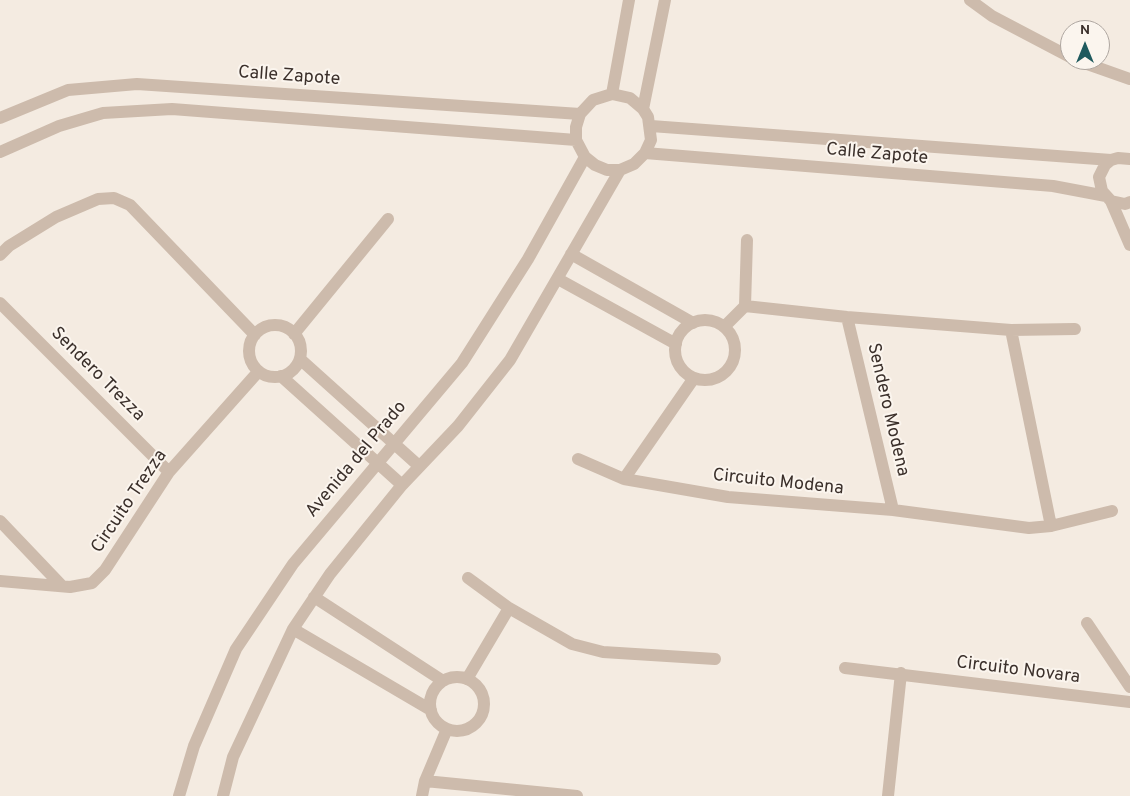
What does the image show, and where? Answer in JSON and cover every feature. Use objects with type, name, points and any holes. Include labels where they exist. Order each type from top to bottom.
[{"type":"street","points":[[612,94],[629,0]]},
{"type":"street","points":[[644,109],[665,0]]},
{"type":"street","points":[[970,0],[992,16],[1060,52]]},
{"type":"street","points":[[1104,70],[1130,79]]},
{"type":"street","name":"Calle Zapote","points":[[0,118],[68,90],[137,84],[580,114]]},
{"type":"street","points":[[612,94],[630,98],[644,109],[651,126],[651,140],[645,153],[634,164],[620,170],[601,168],[585,157],[576,140],[576,127],[580,114],[593,100],[612,94]]},
{"type":"street","points":[[0,152],[59,126],[103,113],[172,109],[576,140]]},
{"type":"street","name":"Calle Zapote","points":[[651,126],[1111,160],[1118,158],[1130,159]]},
{"type":"street","name":"Calle Zapote","points":[[645,153],[1053,186],[1108,198],[1125,204],[1130,202]]},
{"type":"street","name":"Avenida del Prado","points":[[179,796],[194,746],[236,649],[293,564],[462,363],[528,259],[585,157]]},
{"type":"street","points":[[1111,160],[1105,165],[1100,177],[1100,184],[1130,245]]},
{"type":"street","points":[[223,796],[233,757],[293,629],[314,597],[402,485],[458,426],[510,360],[620,170]]},
{"type":"street","points":[[0,255],[9,246],[56,217],[98,200],[114,198],[130,205],[255,334]]},
{"type":"street","points":[[294,334],[388,219]]},
{"type":"street","points":[[724,327],[745,306],[748,240]]},
{"type":"street","points":[[571,254],[693,323]]},
{"type":"street","points":[[558,278],[676,344]]},
{"type":"street","name":"Sendero Trezza","points":[[0,303],[169,472]]},
{"type":"street","points":[[745,306],[847,317],[1011,330],[1075,329]]},
{"type":"street","name":"Sendero Modena","points":[[847,317],[893,510]]},
{"type":"street","points":[[709,321],[724,327],[734,343],[733,361],[721,376],[713,379],[694,378],[685,372],[679,364],[676,344],[685,328],[693,323],[709,321]]},
{"type":"street","points":[[270,326],[279,326],[294,334],[301,350],[300,359],[289,373],[281,376],[265,376],[258,372],[253,366],[249,350],[255,334],[270,326]]},
{"type":"street","points":[[1011,330],[1051,526]]},
{"type":"street","points":[[300,359],[419,466]]},
{"type":"street","name":"Circuito Trezza","points":[[0,581],[70,587],[92,583],[105,570],[169,472],[258,372]]},
{"type":"street","points":[[281,376],[378,461],[402,485]]},
{"type":"street","points":[[624,479],[694,378]]},
{"type":"street","name":"Circuito Modena","points":[[578,459],[624,479],[728,498],[893,510],[1028,528],[1051,526],[1112,511]]},
{"type":"street","points":[[0,521],[61,585]]},
{"type":"street","points":[[468,578],[509,608],[572,644],[603,652],[715,660]]},
{"type":"street","points":[[314,597],[443,681]]},
{"type":"street","points":[[467,679],[509,608]]},
{"type":"street","points":[[1087,623],[1130,687]]},
{"type":"street","points":[[293,629],[431,710],[440,724],[447,729],[464,730],[478,721],[482,714],[484,697],[480,689],[467,679],[451,677],[443,681],[432,694],[431,710]]},
{"type":"street","name":"Circuito Novara","points":[[845,668],[1130,702]]},
{"type":"street","points":[[888,796],[901,674]]},
{"type":"street","points":[[422,796],[425,781],[447,729]]},
{"type":"street","points":[[425,781],[577,796]]}]
